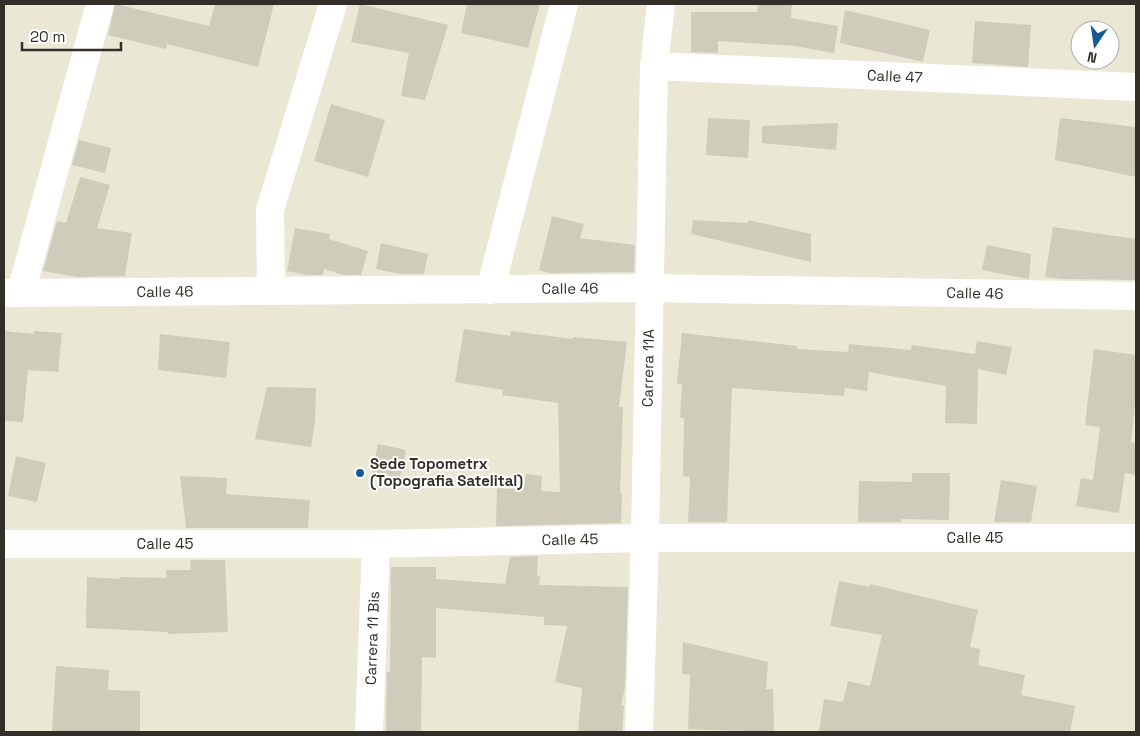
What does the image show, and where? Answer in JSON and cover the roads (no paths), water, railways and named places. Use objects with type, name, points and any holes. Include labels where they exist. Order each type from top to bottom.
[{"type":"street","points":[[13,293],[100,4]]},
{"type":"street","points":[[271,290],[270,210],[333,4]]},
{"type":"street","points":[[490,290],[564,4]]},
{"type":"street","name":"Carrera 11A","points":[[639,732],[645,538],[654,66],[661,4]]},
{"type":"street","name":"Calle 47","points":[[654,66],[1136,87]]},
{"type":"street","name":"Calle 46","points":[[13,293],[649,288],[1136,296]]},
{"type":"street","name":"Calle 45","points":[[4,544],[376,544],[645,538],[1136,538]]},
{"type":"street","name":"Carrera 11 Bis","points":[[369,732],[376,544]]},
{"type":"place","name":"Sede Topometrx (Topografia Satelital)","points":[[360,473]]}]
